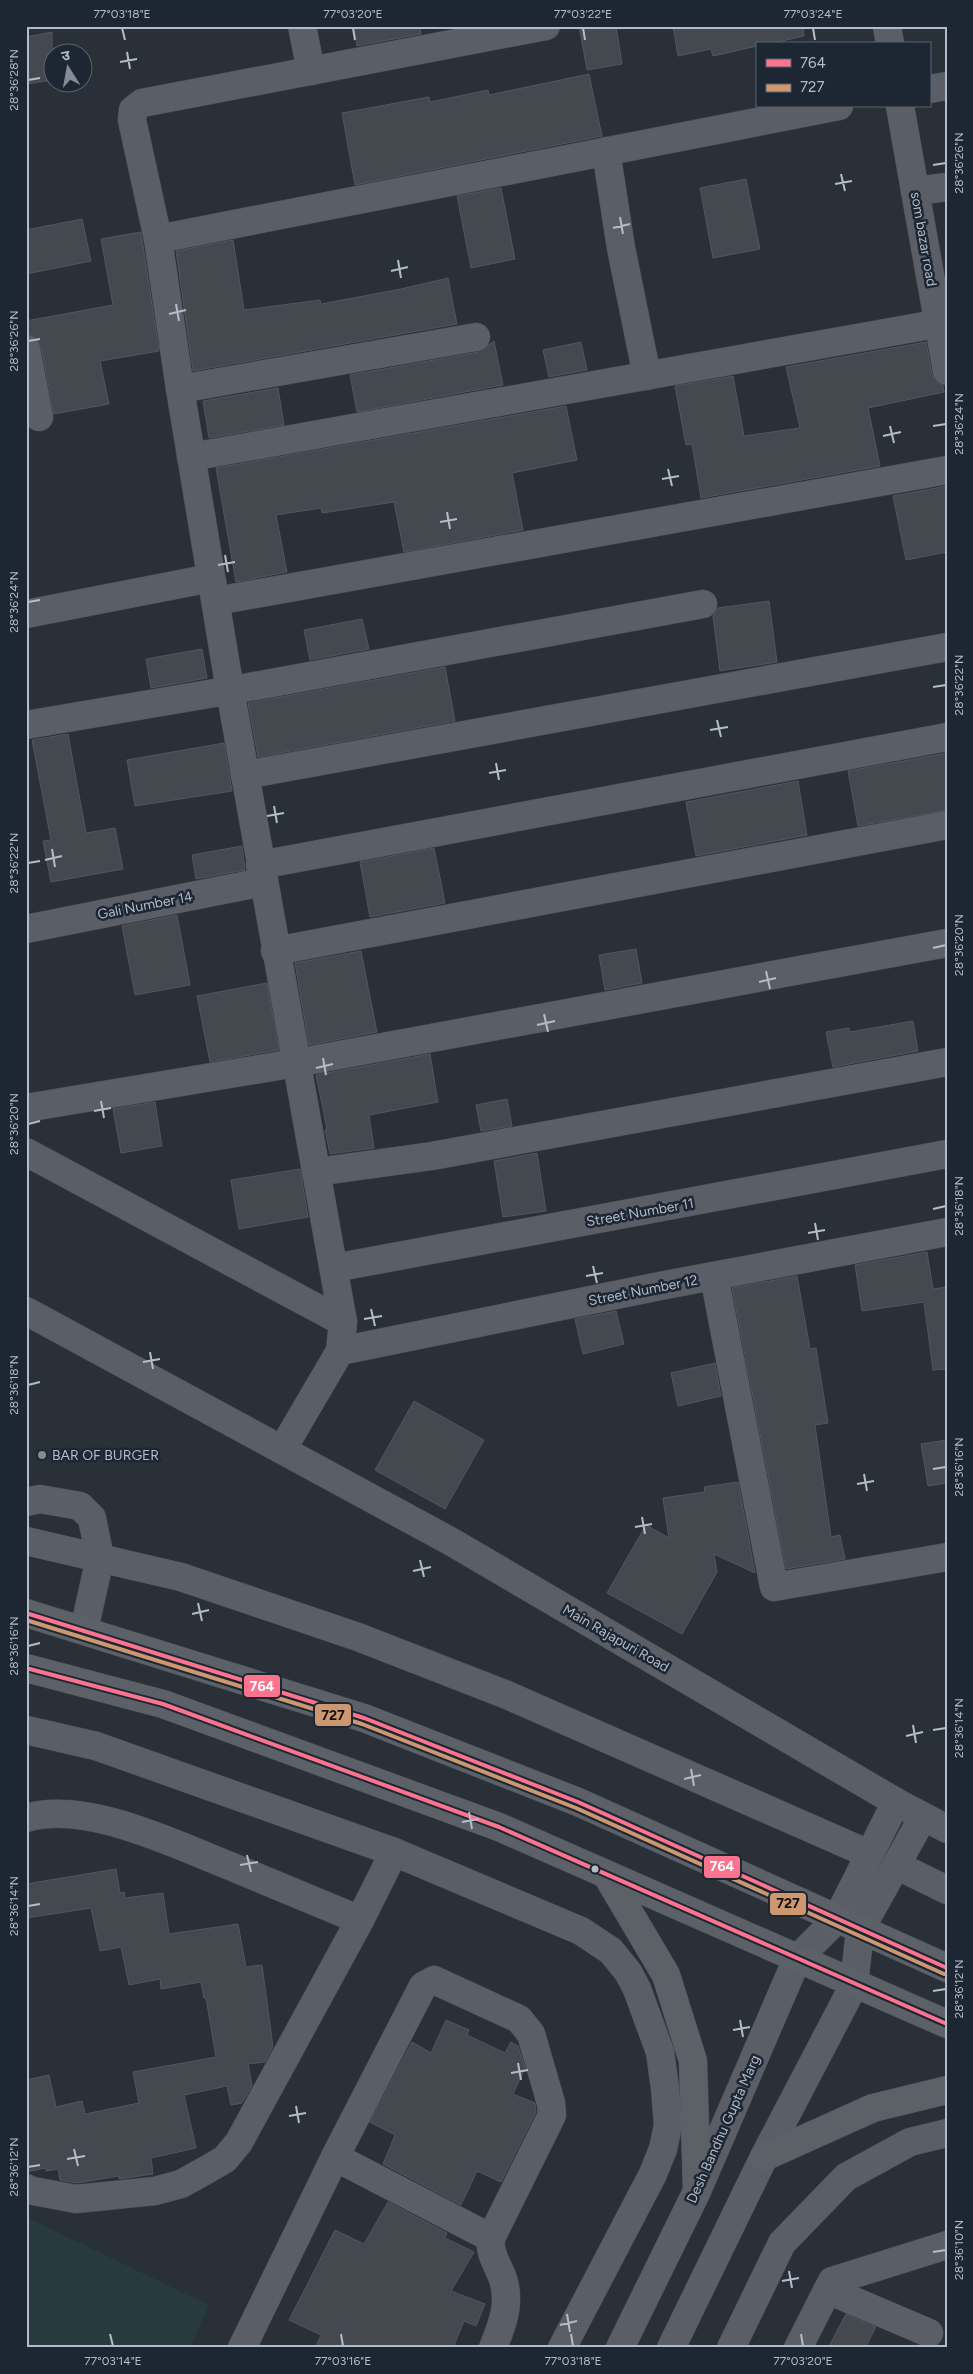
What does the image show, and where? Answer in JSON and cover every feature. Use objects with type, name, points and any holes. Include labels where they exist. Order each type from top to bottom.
[{"type":"main road","points":[[26,1613],[364,1718],[578,1802],[947,1968]]},
{"type":"main road","points":[[26,1668],[164,1704],[499,1827],[608,1877],[947,2024]]},
{"type":"main road","points":[[608,1877],[666,1975],[693,2061],[697,2191]]},
{"type":"main road","points":[[764,2157],[874,2108],[947,2090]]},
{"type":"street","points":[[302,26],[311,71]]},
{"type":"street","points":[[282,1450],[340,1351],[343,1322],[261,873],[191,457],[158,239],[132,120],[134,110],[142,103],[546,26]]},
{"type":"street","points":[[887,26],[890,42]]},
{"type":"street","points":[[930,89],[947,86]]},
{"type":"street","points":[[158,239],[829,108]]},
{"type":"street","name":"som bazar road","points":[[900,108],[915,191],[943,323],[947,371]]},
{"type":"street","points":[[606,151],[621,248],[648,376]]},
{"type":"street","points":[[915,191],[947,187]]},
{"type":"street","points":[[191,457],[943,323]]},
{"type":"street","points":[[180,389],[476,337]]},
{"type":"street","points":[[26,349],[39,417]]},
{"type":"street","points":[[26,614],[214,590],[947,470]]},
{"type":"street","points":[[26,725],[702,604]]},
{"type":"street","points":[[245,775],[947,647]]},
{"type":"street","name":"Gali Number 14","points":[[26,929],[261,873],[947,737]]},
{"type":"street","points":[[275,952],[947,825]]},
{"type":"street","points":[[26,1108],[296,1063],[947,943]]},
{"type":"street","points":[[316,1172],[442,1155],[947,1062]]},
{"type":"street","points":[[26,1152],[343,1322]]},
{"type":"street","name":"Street Number 11","points":[[334,1268],[947,1154]]},
{"type":"street","name":"Street Number 12","points":[[340,1351],[714,1276],[947,1232]]},
{"type":"street","points":[[714,1276],[774,1587],[947,1557]]},
{"type":"street","name":"Main Rajapuri Road","points":[[26,1311],[450,1540],[896,1802],[947,1829]]},
{"type":"street","points":[[26,1502],[40,1499],[80,1506],[92,1518],[100,1558],[84,1630]]},
{"type":"street","points":[[26,1541],[181,1577],[358,1637],[507,1695],[869,1854]]},
{"type":"street","points":[[26,1730],[96,1746],[394,1852],[580,1931],[611,1951],[628,1972],[647,2014],[660,2052],[666,2088],[668,2125],[663,2148],[622,2236],[562,2348]]},
{"type":"street","points":[[671,2348],[764,2157],[854,1985],[848,1924],[869,1854],[896,1802]]},
{"type":"street","points":[[26,1818],[49,1814],[129,1825],[360,1920]]},
{"type":"street","points":[[848,1924],[896,1865],[923,1817]]},
{"type":"street","points":[[26,2188],[76,2199],[155,2192],[180,2184],[225,2159],[240,2142],[360,1920],[394,1852]]},
{"type":"street","points":[[896,1865],[947,1890]]},
{"type":"street","name":"Desh Bandhu Gupta Marg","points":[[620,2348],[697,2191],[796,1959],[848,1924]]},
{"type":"street","points":[[247,2346],[335,2157],[423,1986],[429,1981],[441,1982],[519,2019],[535,2041],[552,2103],[552,2115],[491,2238],[490,2248],[506,2294],[504,2321],[493,2348]]},
{"type":"street","points":[[731,2348],[782,2243],[846,2177],[910,2142],[947,2133]]},
{"type":"street","points":[[335,2157],[491,2238]]},
{"type":"street","points":[[798,2348],[832,2281],[947,2245]]},
{"type":"street","points":[[828,2290],[929,2333]]},
{"type":"green space","points":[[26,2217],[209,2305],[190,2348],[26,2348]]},
{"type":"building","points":[[354,26],[420,26],[421,34],[357,46]]},
{"type":"building","points":[[579,26],[616,26],[622,64],[587,70]]},
{"type":"building","points":[[673,26],[803,26],[804,36],[777,42],[756,42],[756,46],[713,56],[711,49],[678,56]]},
{"type":"building","points":[[52,32],[52,42],[42,42],[42,82],[26,84],[26,37]]},
{"type":"building","points":[[589,74],[602,136],[355,185],[342,113],[429,97],[430,102],[488,90],[489,95]]},
{"type":"building","points":[[746,179],[760,249],[713,258],[700,188]]},
{"type":"building","points":[[501,188],[515,259],[471,268],[457,196]]},
{"type":"building","points":[[82,219],[91,261],[26,274],[26,230]]},
{"type":"building","points":[[141,232],[159,351],[100,361],[109,404],[54,414],[41,346],[37,338],[26,334],[26,321],[113,305],[101,239]]},
{"type":"building","points":[[233,240],[244,310],[320,300],[321,304],[448,278],[457,324],[193,371],[176,251]]},
{"type":"building","points":[[494,341],[503,385],[357,412],[350,375],[479,352]]},
{"type":"building","points":[[581,342],[587,370],[549,377],[543,350]]},
{"type":"building","points":[[926,342],[932,374],[935,381],[943,386],[944,392],[868,408],[880,466],[701,498],[692,444],[686,445],[675,386],[733,376],[744,436],[800,428],[786,367]]},
{"type":"building","points":[[278,388],[284,425],[209,438],[203,401]]},
{"type":"building","points":[[566,406],[577,460],[512,473],[523,530],[404,552],[394,502],[322,513],[321,508],[276,515],[287,572],[236,582],[216,468]]},
{"type":"building","points":[[947,486],[947,552],[906,560],[893,496]]},
{"type":"building","points":[[769,601],[777,662],[720,671],[713,616],[718,608]]},
{"type":"building","points":[[362,619],[369,649],[310,660],[304,630]]},
{"type":"building","points":[[202,649],[207,678],[151,688],[146,659]]},
{"type":"building","points":[[445,667],[455,721],[258,757],[248,703]]},
{"type":"building","points":[[68,734],[86,833],[115,828],[123,869],[51,882],[43,841],[51,840],[32,740]]},
{"type":"building","points":[[224,743],[232,791],[135,806],[127,760]]},
{"type":"building","points":[[947,753],[947,810],[858,826],[848,771]]},
{"type":"building","points":[[798,781],[807,835],[696,856],[686,802]]},
{"type":"building","points":[[242,846],[245,870],[196,879],[192,855]]},
{"type":"building","points":[[434,848],[445,903],[370,917],[360,862]]},
{"type":"building","points":[[177,915],[190,985],[135,995],[122,926]]},
{"type":"building","points":[[636,949],[642,983],[605,990],[599,955]]},
{"type":"building","points":[[361,951],[377,1032],[309,1045],[295,963]]},
{"type":"building","points":[[267,983],[279,1050],[210,1062],[197,996]]},
{"type":"building","points":[[913,1021],[918,1051],[833,1067],[826,1032],[849,1028],[850,1032]]},
{"type":"building","points":[[430,1054],[438,1102],[369,1115],[374,1148],[330,1154],[316,1075]]},
{"type":"building","points":[[507,1099],[512,1126],[481,1131],[476,1105]]},
{"type":"building","points":[[155,1102],[162,1146],[121,1153],[113,1109]]},
{"type":"building","points":[[537,1153],[546,1211],[503,1217],[494,1161]]},
{"type":"building","points":[[300,1169],[308,1217],[239,1229],[231,1180]]},
{"type":"building","points":[[927,1252],[933,1289],[947,1287],[947,1369],[933,1370],[924,1302],[862,1311],[855,1265]]},
{"type":"building","points":[[797,1276],[810,1349],[816,1348],[828,1423],[815,1425],[831,1537],[840,1535],[845,1559],[786,1569],[732,1288]]},
{"type":"building","points":[[616,1311],[624,1344],[583,1354],[575,1319]]},
{"type":"building","points":[[715,1363],[721,1396],[678,1406],[671,1373]]},
{"type":"building","points":[[414,1401],[484,1440],[445,1509],[375,1470]]},
{"type":"building","points":[[947,1440],[947,1483],[928,1486],[921,1444]]},
{"type":"building","points":[[738,1482],[755,1573],[714,1554],[717,1572],[682,1634],[607,1593],[646,1525],[669,1538],[663,1498],[705,1492],[704,1487]]},
{"type":"building","points":[[116,1869],[120,1893],[124,1892],[125,1898],[163,1893],[169,1934],[238,1924],[246,1967],[262,1965],[273,2047],[265,2062],[248,2064],[252,2086],[242,2103],[231,2105],[227,2086],[184,2095],[196,2148],[151,2158],[153,2174],[119,2179],[119,2176],[77,2183],[60,2180],[58,2169],[46,2171],[46,2168],[26,2172],[26,2080],[49,2075],[56,2107],[82,2101],[85,2114],[139,2103],[133,2072],[216,2057],[206,1998],[204,1998],[201,1982],[161,1989],[160,1979],[129,1985],[121,1947],[100,1951],[91,1908],[26,1918],[26,1884]]},
{"type":"building","points":[[446,2020],[469,2030],[467,2035],[505,2053],[511,2042],[518,2046],[525,2068],[513,2094],[535,2103],[536,2112],[501,2182],[477,2171],[461,2205],[383,2164],[395,2135],[370,2122],[412,2042],[431,2053]]},
{"type":"building","points":[[388,2202],[447,2233],[445,2238],[474,2252],[451,2291],[485,2304],[476,2326],[464,2321],[453,2348],[315,2348],[321,2335],[289,2320],[335,2230],[364,2244]]},
{"type":"building","points":[[846,2314],[876,2327],[865,2348],[828,2348]]},
{"type":"transit line","name":"764","points":[[26,1613],[364,1718],[578,1802],[947,1968]]},
{"type":"transit line","name":"727","points":[[26,1620],[362,1724],[576,1808],[944,1974]]},
{"type":"transit line","name":"764","points":[[26,1668],[163,1704],[499,1827],[947,2024]]},
{"type":"place","name":"BAR OF BURGER","points":[[42,1455]]}]
